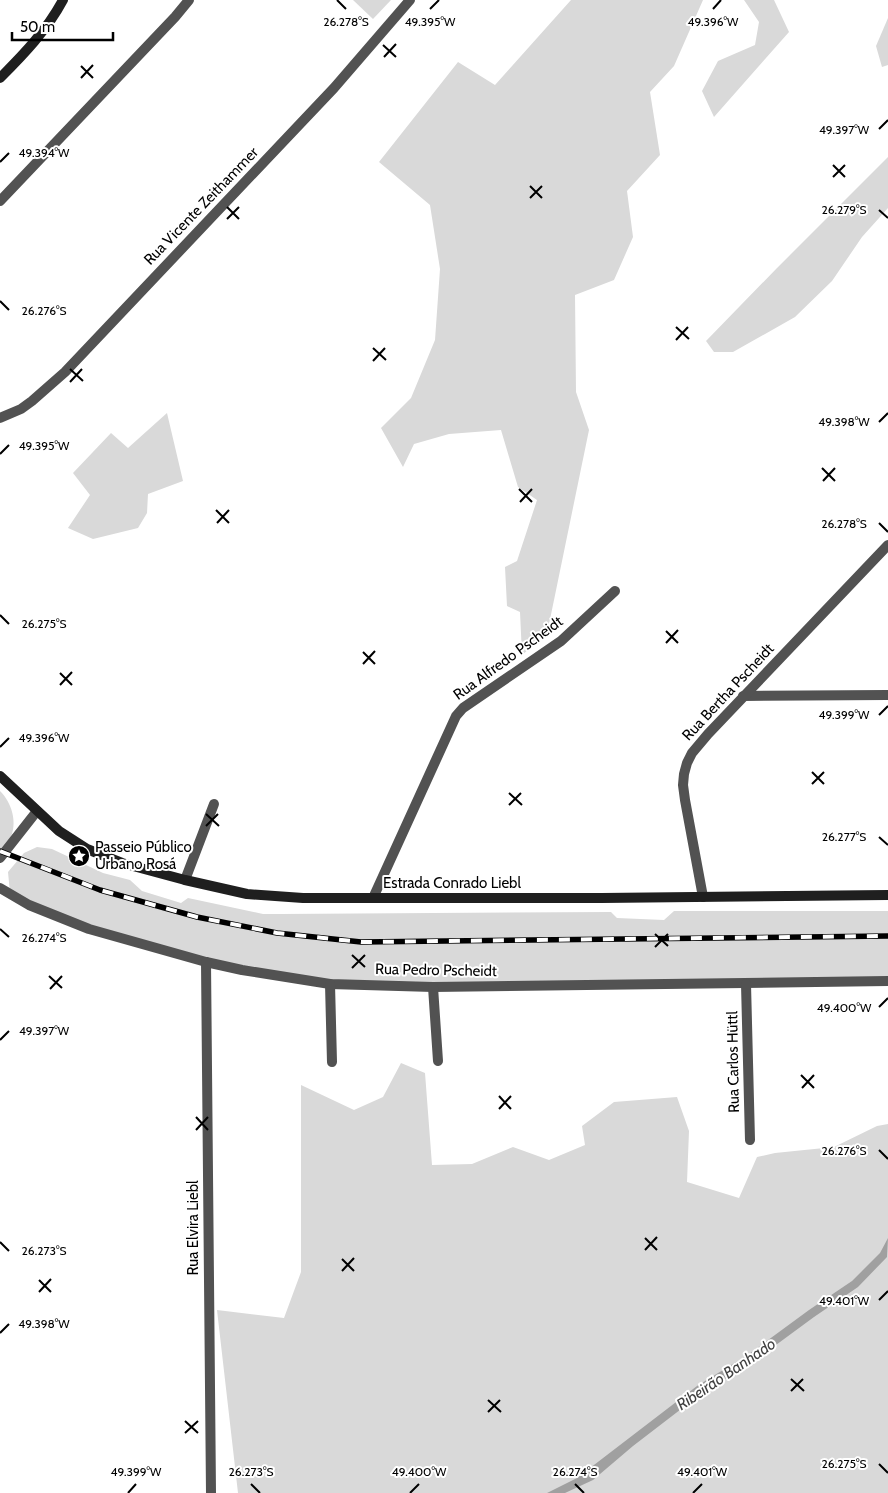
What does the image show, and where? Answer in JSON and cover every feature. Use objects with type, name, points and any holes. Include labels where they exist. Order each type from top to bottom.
[{"type":"main road","points":[[0,78],[43,32],[54,18],[63,0]]},
{"type":"main road","name":"Estrada Conrado Liebl","points":[[0,776],[59,831],[87,849],[122,863],[247,894],[270,897],[373,898],[888,895]]},
{"type":"street","points":[[0,201],[189,0]]},
{"type":"street","name":"Rua Vicente Zeithammer","points":[[0,418],[21,409],[65,372],[334,88],[410,0]]},
{"type":"street","name":"Rua Bertha Pscheidt","points":[[703,897],[685,800],[684,774],[692,753],[743,696],[888,545]]},
{"type":"street","name":"Rua Alfredo Pscheidt","points":[[373,898],[450,728],[463,708],[560,642],[615,591]]},
{"type":"street","points":[[743,696],[888,694]]},
{"type":"street","points":[[185,880],[214,804]]},
{"type":"street","points":[[0,858],[36,811]]},
{"type":"street","name":"Rua Pedro Pscheidt","points":[[0,888],[29,905],[89,929],[206,962],[242,970],[330,984],[433,987],[888,981]]},
{"type":"street","name":"Rua Elvira Liebl","points":[[206,962],[211,1493]]},
{"type":"street","points":[[330,984],[332,1062]]},
{"type":"street","name":"Rua Carlos Hüttl","points":[[746,984],[750,1140]]},
{"type":"street","points":[[433,987],[438,1061]]},
{"type":"shaded area","points":[[353,0],[391,0],[373,19]]},
{"type":"shaded area","points":[[571,0],[703,0],[674,66],[650,92],[660,155],[627,191],[633,237],[614,280],[575,295],[576,392],[589,430],[547,634],[522,655],[520,612],[507,606],[505,567],[517,561],[537,500],[518,487],[501,430],[449,434],[414,444],[403,467],[381,428],[411,398],[435,340],[440,269],[430,205],[379,162],[458,62],[495,85]]},
{"type":"shaded area","points":[[744,0],[774,0],[789,32],[714,117],[702,91],[718,61],[755,45],[759,22]]},
{"type":"shaded area","points":[[888,18],[888,65],[882,67],[876,46]]},
{"type":"shaded area","points":[[888,157],[888,208],[862,237],[832,281],[795,317],[733,352],[714,352],[706,341]]},
{"type":"shaded area","points":[[167,413],[183,481],[148,494],[147,513],[138,528],[93,539],[68,528],[90,495],[73,473],[111,433],[128,448]]},
{"type":"shaded area","points":[[0,791],[11,807],[14,826],[10,839],[0,852]]},
{"type":"shaded area","points":[[37,847],[52,849],[103,873],[130,880],[142,891],[181,903],[188,898],[263,914],[611,912],[617,918],[664,920],[674,911],[888,911],[888,981],[330,984],[242,970],[122,938],[10,893],[8,872],[24,853]]},
{"type":"shaded area","points":[[401,1063],[425,1073],[432,1165],[472,1164],[513,1147],[549,1160],[585,1145],[582,1126],[614,1102],[677,1097],[689,1131],[687,1182],[739,1198],[757,1157],[775,1153],[834,1147],[877,1126],[888,1124],[888,1493],[238,1493],[217,1310],[284,1318],[301,1272],[301,1085],[354,1110],[383,1097]]},
{"type":"water","name":"Ribeirão Banhado","points":[[888,1238],[887,1257],[858,1287],[754,1361],[702,1393],[633,1446],[593,1480],[565,1493],[547,1493],[577,1478],[697,1386],[749,1354],[852,1281],[880,1253]]},
{"type":"railway","points":[[0,851],[100,890],[197,917],[277,933],[361,942],[888,936]]},
{"type":"place","name":"Passeio Público Urbano Rosá","points":[[79,856]]}]
